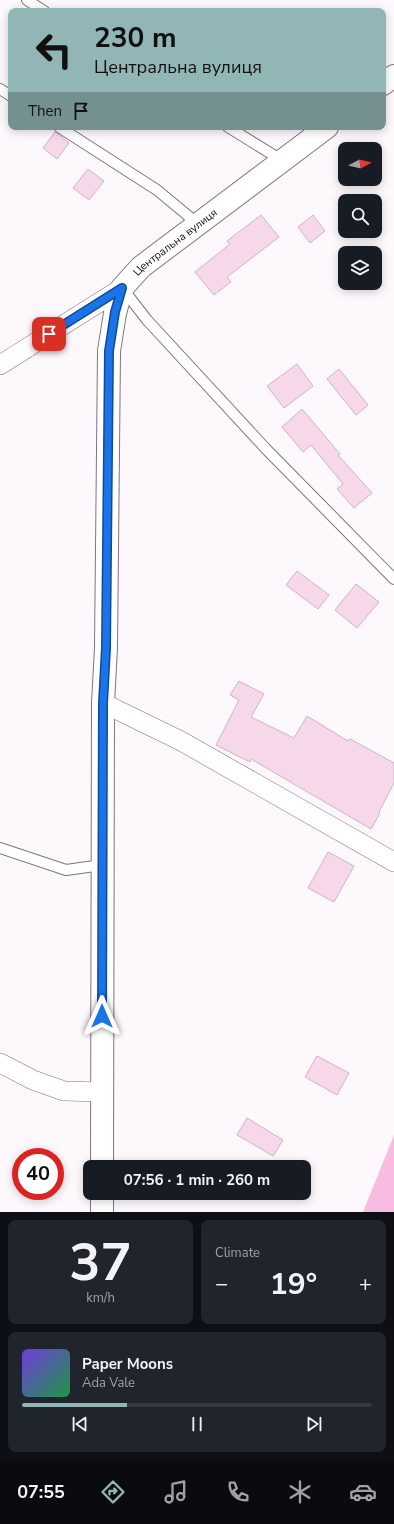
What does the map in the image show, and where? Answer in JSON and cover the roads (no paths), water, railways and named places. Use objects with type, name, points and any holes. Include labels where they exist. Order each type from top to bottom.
[{"type":"street","name":"Центральна вулиця","points":[[0,365],[122,288],[141,267],[323,130]]},
{"type":"street","points":[[102,1160],[103,703],[106,632],[109,351],[115,312],[122,288]]},
{"type":"street","points":[[103,703],[181,741],[394,862]]},
{"type":"street","points":[[0,1063],[33,1080],[64,1091],[102,1092]]},
{"type":"street","points":[[102,1200],[102,1212]]},
{"type":"lane","points":[[27,0],[39,8]]},
{"type":"lane","points":[[64,130],[158,190],[198,224]]},
{"type":"lane","points":[[233,130],[283,161]]},
{"type":"lane","points":[[122,288],[146,320],[266,449],[394,579]]},
{"type":"lane","points":[[0,848],[66,870],[102,865]]}]
